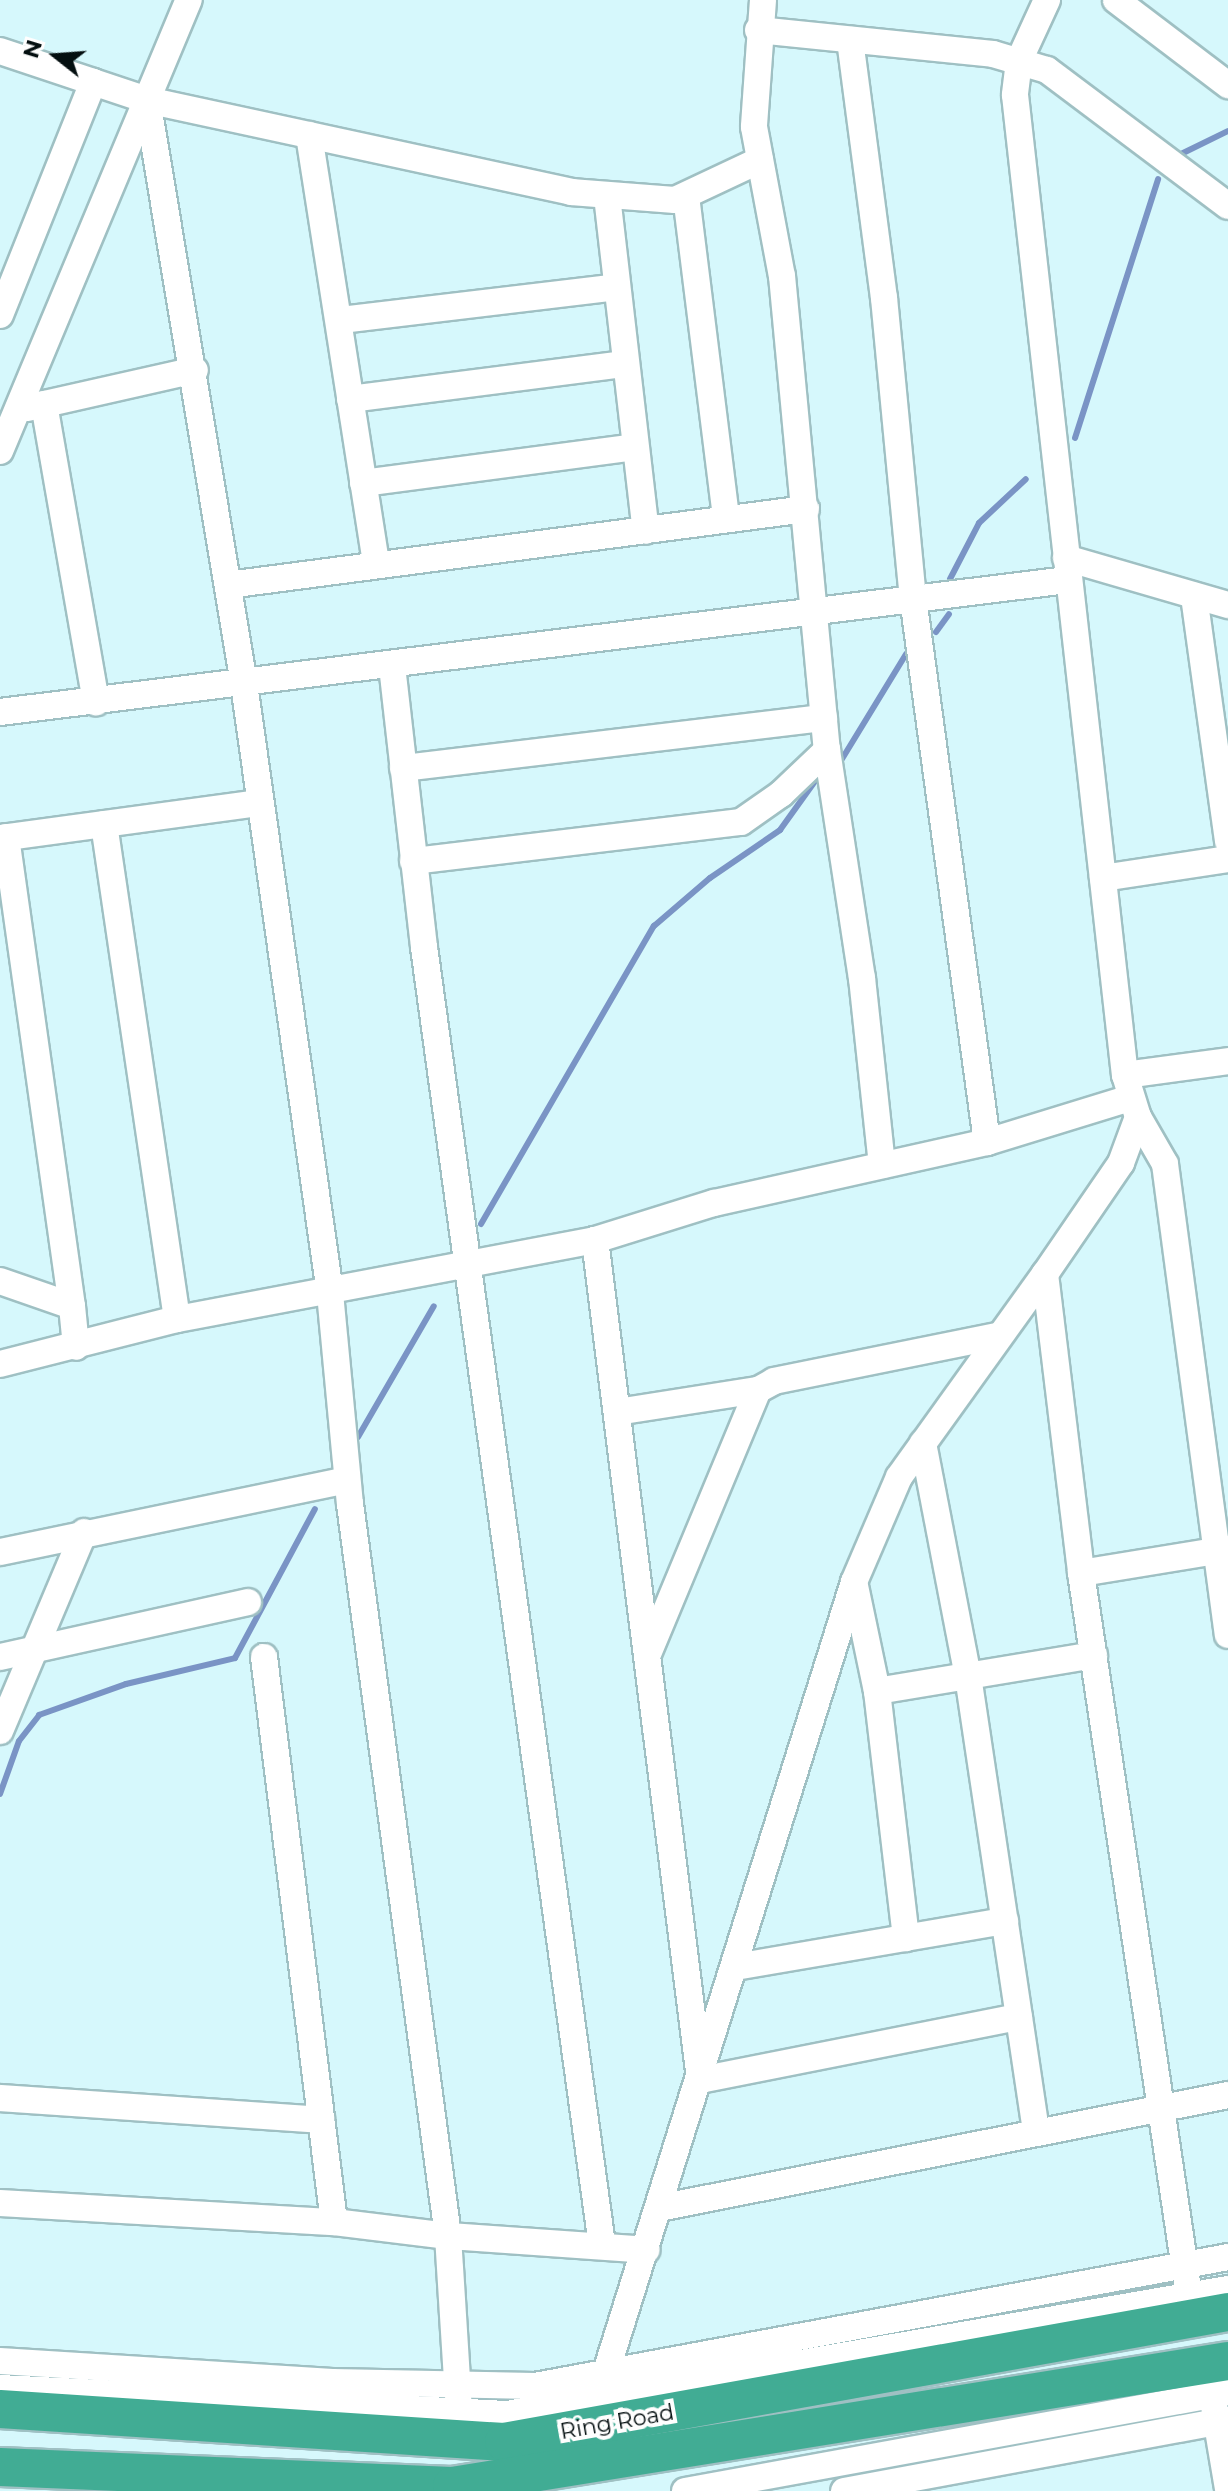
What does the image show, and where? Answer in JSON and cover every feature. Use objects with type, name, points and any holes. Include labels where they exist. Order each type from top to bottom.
[{"type":"highway","name":"Ring Road","points":[[0,2409],[504,2442],[1228,2312]]},
{"type":"highway","name":"Ring Road","points":[[0,2467],[223,2484],[452,2489],[1219,2378]]},
{"type":"street","points":[[0,451],[189,0]]},
{"type":"street","points":[[763,0],[758,30],[754,127],[782,276],[818,614],[827,750],[862,978],[882,1165]]},
{"type":"street","points":[[606,2372],[647,2250],[854,1582],[899,1477],[1121,1163],[1131,1097],[1067,569],[1015,95],[1019,61],[1047,0]]},
{"type":"street","points":[[1116,0],[1228,85]]},
{"type":"street","points":[[758,30],[993,54],[1047,70],[1228,206]]},
{"type":"street","points":[[850,40],[884,298],[913,598],[987,1142]]},
{"type":"street","points":[[0,51],[147,100],[421,162],[607,196],[675,200],[760,160]]},
{"type":"street","points":[[0,315],[93,82]]},
{"type":"street","points":[[147,100],[195,370],[244,684],[330,1293],[347,1480],[448,2236],[459,2413]]},
{"type":"street","points":[[309,135],[341,320],[376,565]]},
{"type":"street","points":[[607,196],[646,531]]},
{"type":"street","points":[[686,196],[726,519]]},
{"type":"street","points":[[341,320],[617,287]]},
{"type":"street","points":[[350,399],[625,364]]},
{"type":"street","points":[[17,410],[195,370]]},
{"type":"street","points":[[44,404],[96,702]]},
{"type":"street","points":[[363,483],[635,447]]},
{"type":"street","points":[[228,585],[806,509]]},
{"type":"street","points":[[0,712],[818,614],[1067,569],[1228,605]]},
{"type":"street","points":[[1194,596],[1219,709],[1228,842]]},
{"type":"street","points":[[392,666],[413,861],[602,2244]]},
{"type":"street","points":[[403,768],[824,718]]},
{"type":"street","points":[[413,861],[741,822],[781,794],[827,750]]},
{"type":"street","points":[[76,1347],[3,837],[260,803]]},
{"type":"street","points":[[104,824],[177,1319]]},
{"type":"street","points":[[1103,878],[1228,859]]},
{"type":"street","points":[[0,1364],[177,1319],[330,1293],[468,1261],[595,1240],[714,1203],[987,1142],[1131,1097],[1228,1061]]},
{"type":"street","points":[[1131,1097],[1165,1164],[1222,1550],[1228,1635]]},
{"type":"street","points":[[595,1240],[700,2080]]},
{"type":"street","points":[[1045,1274],[1081,1573],[1189,2296]]},
{"type":"street","points":[[0,1281],[72,1306]]},
{"type":"street","points":[[617,1412],[758,1390],[774,1381],[998,1336]]},
{"type":"street","points":[[647,1657],[758,1390]]},
{"type":"street","points":[[923,1443],[968,1676],[1036,2132]]},
{"type":"street","points":[[0,1552],[84,1532],[347,1480]]},
{"type":"street","points":[[0,1731],[84,1532]]},
{"type":"street","points":[[1081,1573],[1222,1550]]},
{"type":"street","points":[[854,1582],[877,1691],[906,1938]]},
{"type":"street","points":[[0,1657],[248,1602]]},
{"type":"street","points":[[877,1691],[1094,1655]]},
{"type":"street","points":[[264,1657],[334,2222]]},
{"type":"street","points":[[735,1967],[1005,1921]]},
{"type":"street","points":[[700,2080],[1019,2017]]},
{"type":"street","points":[[659,2208],[1228,2095]]},
{"type":"street","points":[[0,2098],[321,2120]]},
{"type":"street","points":[[0,2203],[334,2222],[448,2236],[602,2244],[647,2250]]},
{"type":"street","points":[[0,2361],[458,2386],[535,2386],[1228,2257]]},
{"type":"street","points":[[0,2388],[459,2413],[557,2408],[1228,2289]]},
{"type":"street","points":[[685,2491],[1219,2378],[1228,2489]]},
{"type":"street","points":[[844,2491],[1222,2421]]},
{"type":"waterway","points":[[1181,154],[1228,131]]},
{"type":"waterway","points":[[1075,438],[1158,179]]},
{"type":"waterway","points":[[950,579],[979,523],[1026,479]]},
{"type":"waterway","points":[[936,632],[949,614]]},
{"type":"waterway","points":[[842,759],[906,654]]},
{"type":"waterway","points":[[481,1224],[654,926],[710,878],[780,830],[818,777]]},
{"type":"waterway","points":[[358,1437],[434,1306]]},
{"type":"waterway","points":[[0,1794],[19,1741],[39,1715],[126,1684],[235,1658],[315,1509]]}]
